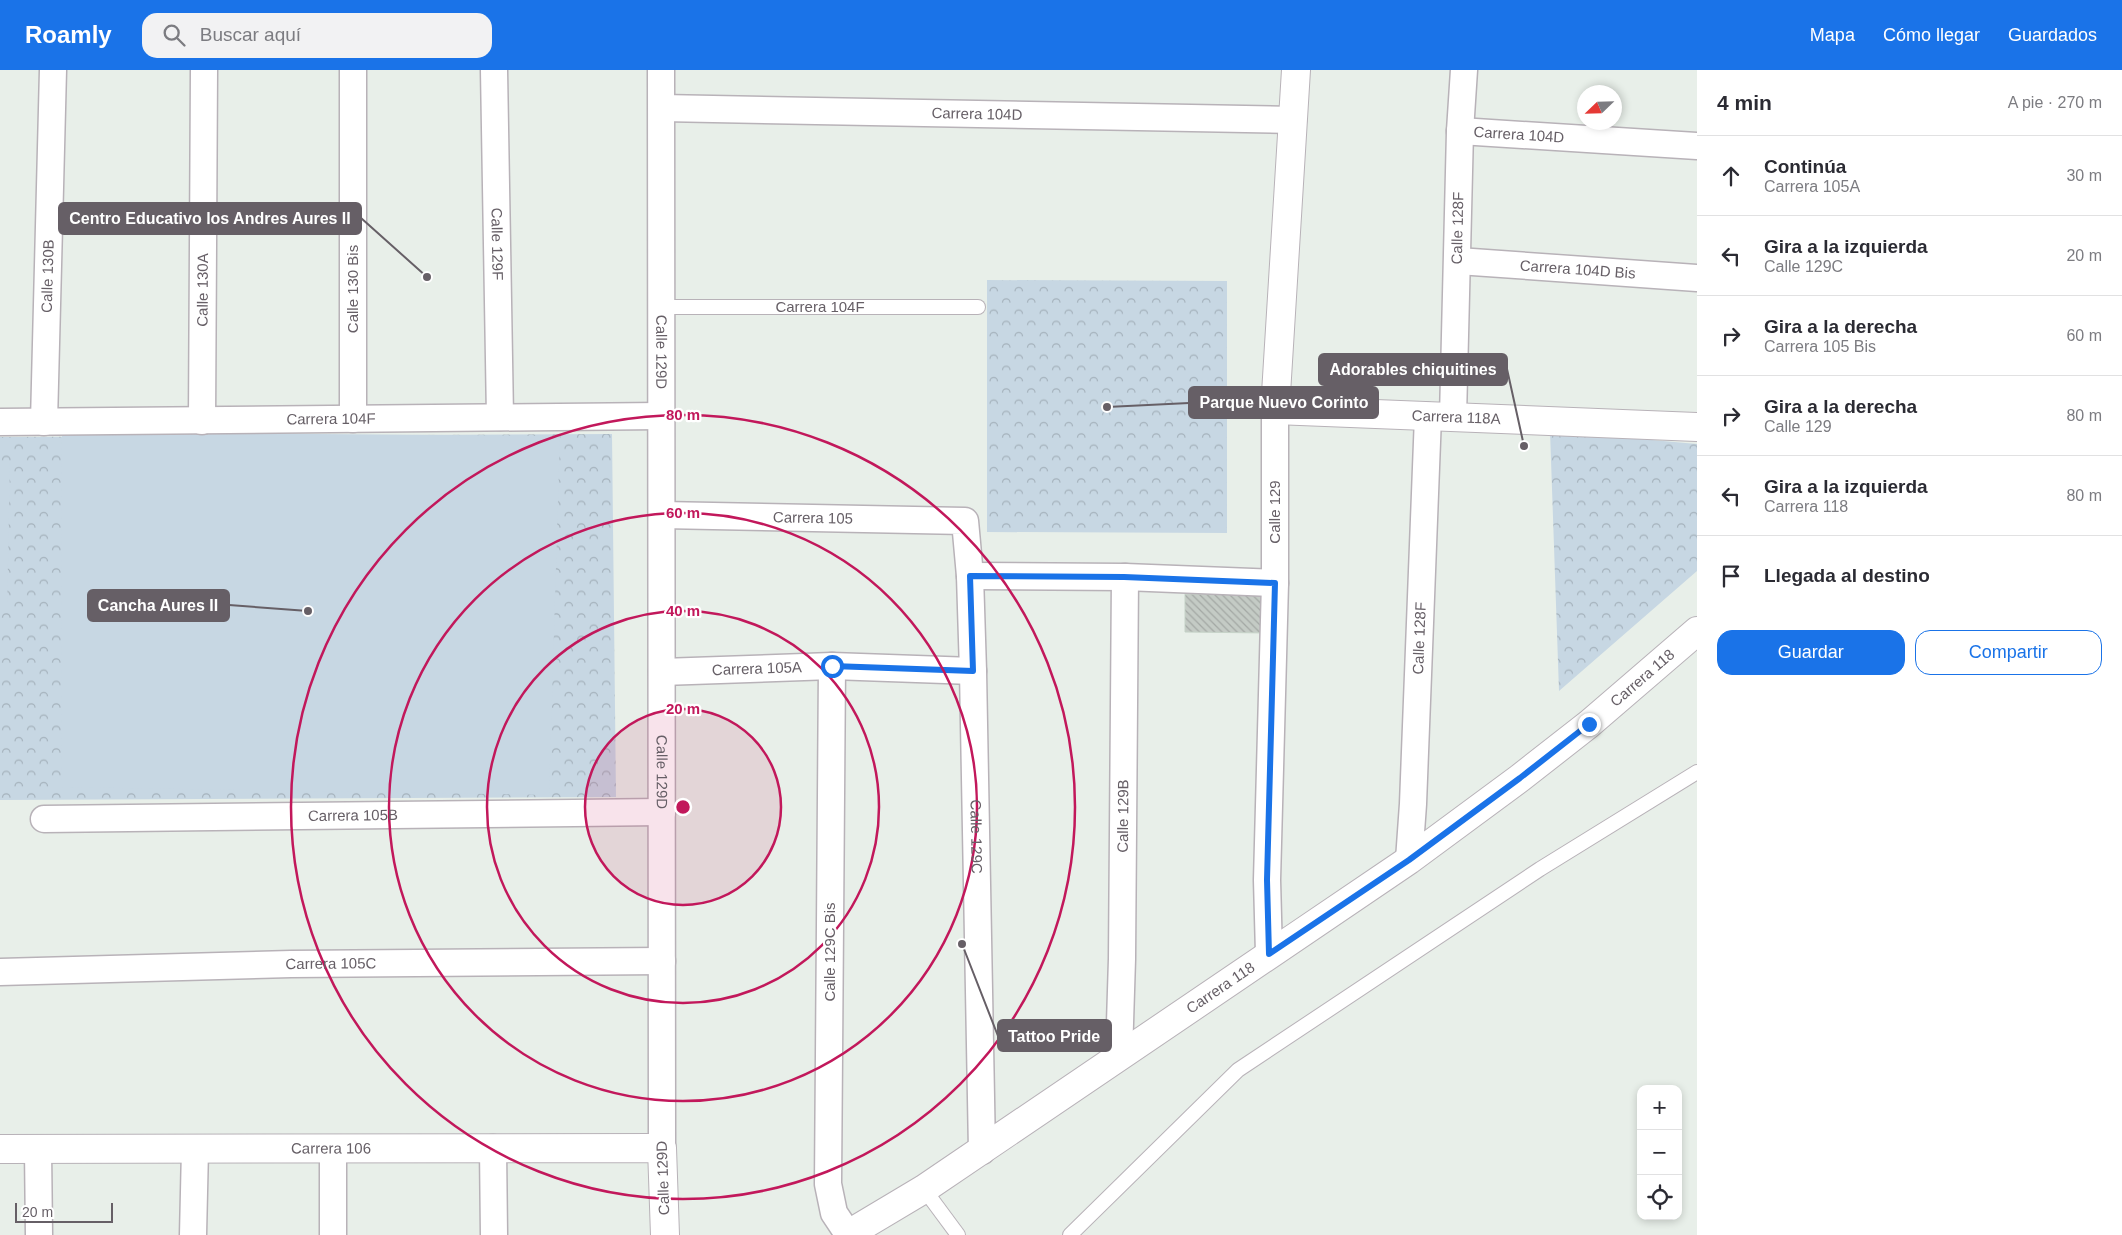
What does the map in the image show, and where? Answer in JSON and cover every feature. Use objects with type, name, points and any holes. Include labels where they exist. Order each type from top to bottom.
[{"type":"street","name":"Calle 130B","points":[[44,422],[53,70]]},
{"type":"street","name":"Calle 130A","points":[[202,421],[204,70]]},
{"type":"street","name":"Calle 130 Bis","points":[[353,70],[354,419]]},
{"type":"street","name":"Calle 129F","points":[[494,70],[500,417]]},
{"type":"street","name":"Calle 129D","points":[[662,70],[662,1148],[665,1235]]},
{"type":"street","name":"Calle 129","points":[[1269,954],[1267,880],[1275,583],[1276,410],[1296,70]]},
{"type":"street","name":"Calle 128F","points":[[1409,860],[1441,417],[1458,260],[1460,132],[1464,70]]},
{"type":"street","name":"Carrera 104D","points":[[662,108],[1293,120]]},
{"type":"street","name":"Carrera 104D","points":[[1460,132],[1697,146]]},
{"type":"street","name":"Carrera 104D Bis","points":[[1458,260],[1697,278]]},
{"type":"street","name":"Carrera 118A","points":[[1276,410],[1697,427]]},
{"type":"street","name":"Carrera 104F","points":[[0,422],[662,416]]},
{"type":"street","name":"Carrera 105","points":[[662,515],[964,521]]},
{"type":"street","name":"Calle 129C","points":[[964,521],[970,576],[973,671],[982,1151]]},
{"type":"street","points":[[970,576],[1124,577],[1275,583]]},
{"type":"street","name":"Calle 129B","points":[[1119,1055],[1122,959],[1124,577]]},
{"type":"street","name":"Carrera 118","points":[[848,1235],[982,1151],[1119,1055],[1409,860],[1589,724],[1697,631]]},
{"type":"street","name":"Carrera 105A","points":[[662,672],[832,666],[973,671]]},
{"type":"street","name":"Calle 129C Bis","points":[[832,666],[828,1184],[834,1213],[848,1235]]},
{"type":"street","name":"Carrera 105B","points":[[44,819],[662,812]]},
{"type":"street","name":"Carrera 105C","points":[[0,972],[291,964],[662,961]]},
{"type":"street","points":[[493,1148],[494,1235]]},
{"type":"street","name":"Carrera 106","points":[[0,1149],[662,1148]]},
{"type":"street","points":[[38,1149],[39,1235]]},
{"type":"street","points":[[194,1235],[195,1149]]},
{"type":"street","points":[[333,1149],[333,1235]]},
{"type":"lane","name":"Carrera 104F","points":[[661,307],[978,307]]},
{"type":"lane","points":[[1070,1235],[1238,1070],[1540,869],[1697,772]]},
{"type":"lane","points":[[924,1189],[958,1235]]},
{"type":"green space","points":[[987,280],[1227,281],[1227,533],[987,532]]},
{"type":"green space","points":[[1550,431],[1697,444],[1697,571],[1559,691]]},
{"type":"green space","points":[[62,432],[560,436],[549,795],[61,787]]},
{"type":"green space","points":[[612,434],[616,797],[0,800],[0,437]]},
{"type":"green space","points":[[0,461],[10,461],[7,613],[0,612]]},
{"type":"building","points":[[1185,594],[1269,595],[1269,633],[1185,632]]},
{"type":"place","name":"Centro Educativo los Andres Aures II","points":[[427,277]]},
{"type":"place","name":"Parque Nuevo Corinto","points":[[1107,407]]},
{"type":"place","name":"Adorables chiquitines","points":[[1524,446]]},
{"type":"place","name":"Cancha Aures II","points":[[308,611]]},
{"type":"place","name":"Tattoo Pride","points":[[962,944]]},
{"type":"route","points":[[832,666],[973,671],[970,576],[1124,577],[1275,583],[1267,880],[1269,954],[1409,860],[1589,724]]}]
